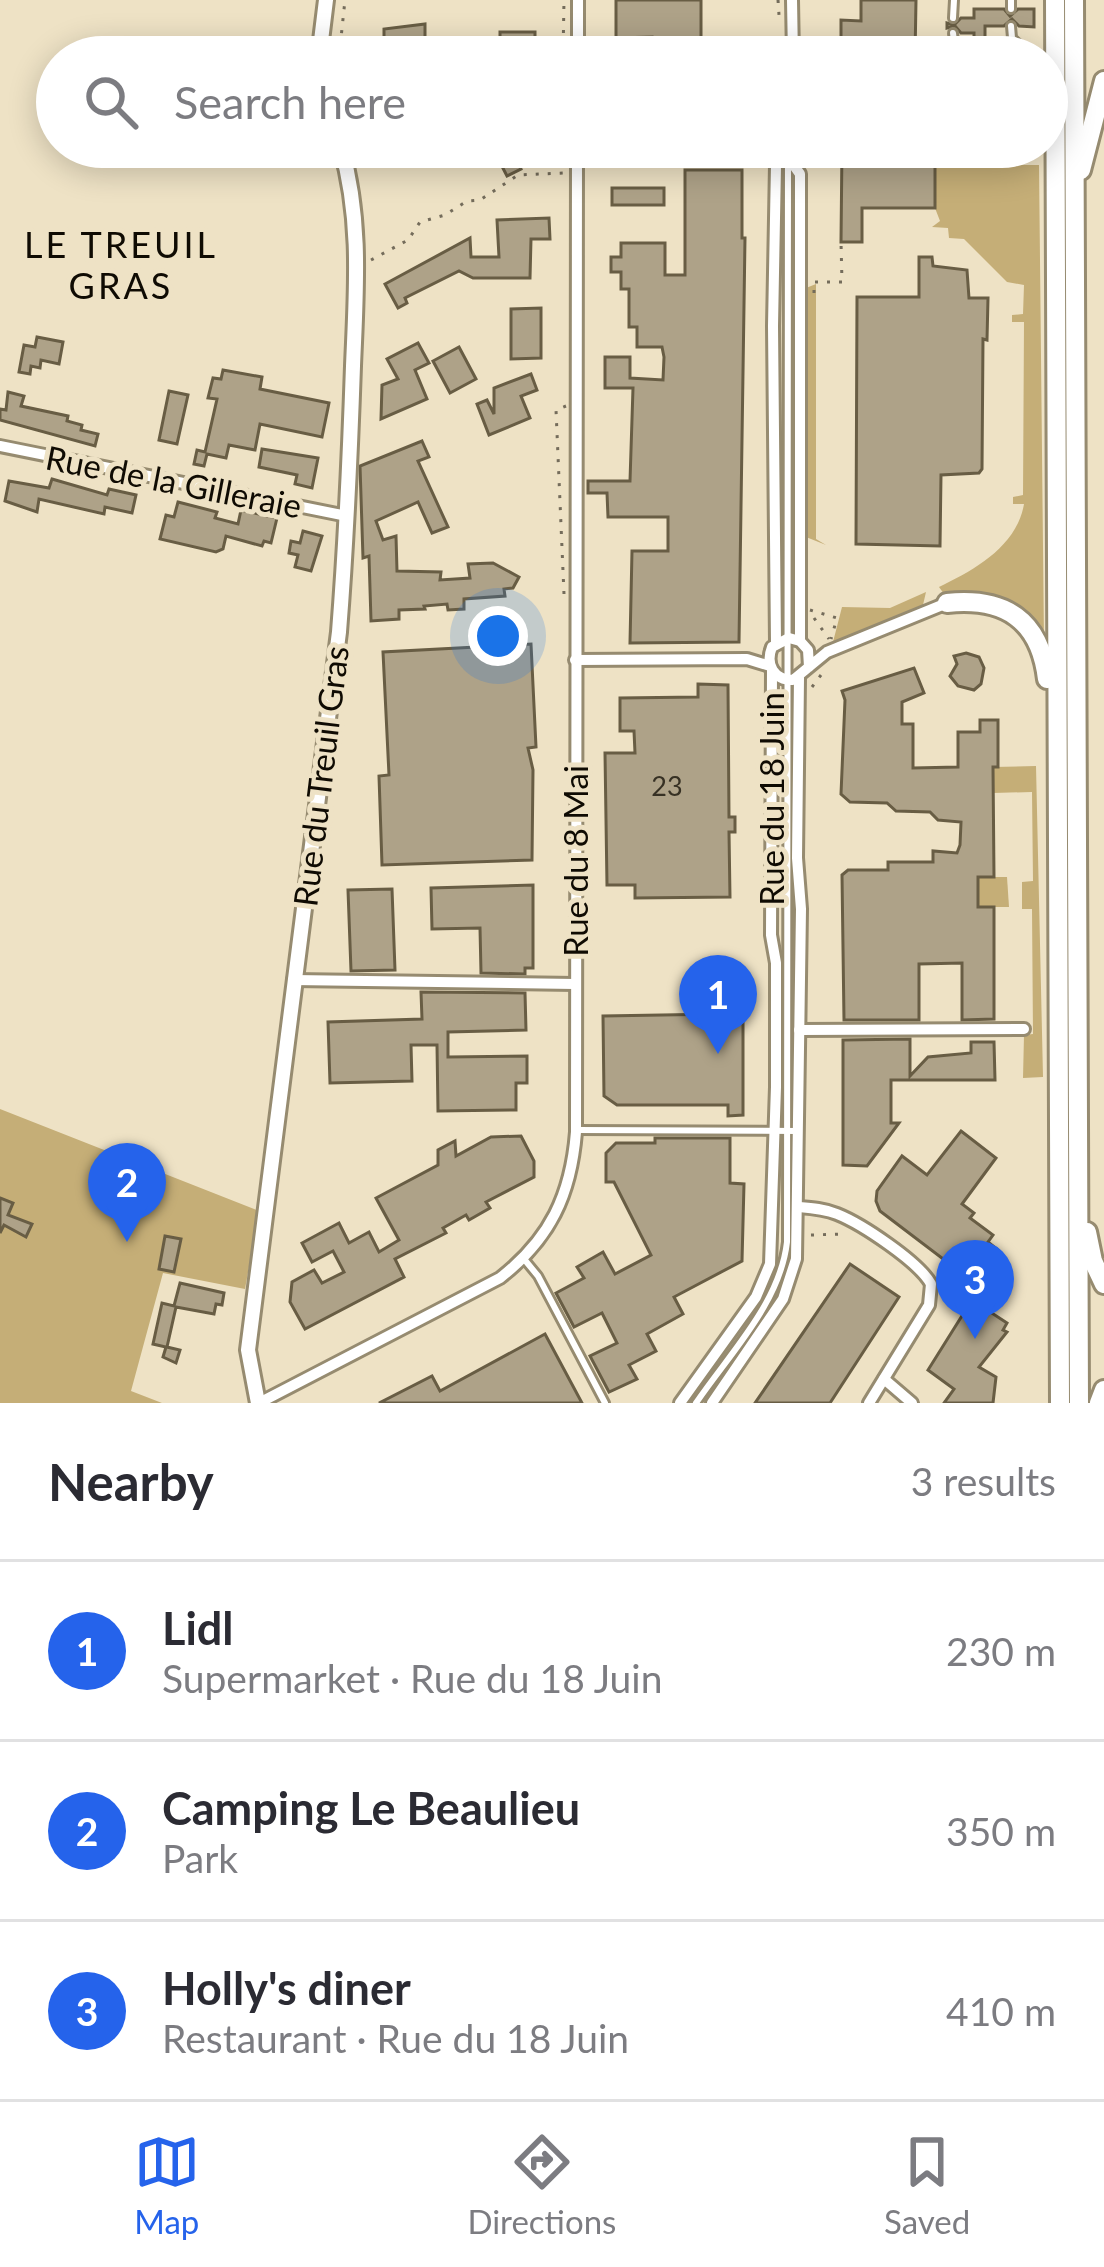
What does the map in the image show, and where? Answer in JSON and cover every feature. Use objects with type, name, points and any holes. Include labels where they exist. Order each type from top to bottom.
[{"type":"highway","points":[[1053,36],[1055,0]]},
{"type":"highway","points":[[1074,0],[1079,1403]]},
{"type":"highway","points":[[1074,198],[1104,81]]},
{"type":"highway","points":[[1051,168],[1060,1403]]},
{"type":"highway","points":[[947,602],[995,605],[1014,614],[1038,640],[1045,658],[1055,773]]},
{"type":"highway","points":[[1078,1186],[1093,1261],[1104,1284]]},
{"type":"highway","points":[[1099,1403],[1104,1390]]},
{"type":"street","points":[[322,36],[326,0]]},
{"type":"street","points":[[578,0],[578,36]]},
{"type":"street","points":[[792,0],[793,36]]},
{"type":"street","name":"Rue du Treuil Gras","points":[[258,1403],[248,1350],[339,632],[358,234],[347,168]]},
{"type":"street","name":"Rue du 8 Mai","points":[[258,1403],[500,1277],[524,1259],[546,1234],[562,1204],[574,1162],[572,168]]},
{"type":"street","points":[[784,168],[772,326],[788,644],[809,667]]},
{"type":"street","points":[[788,644],[801,294],[800,174],[795,168]]},
{"type":"street","name":"Rue de la Gilleraie","points":[[0,446],[347,516]]},
{"type":"street","points":[[747,659],[793,679],[827,652],[947,602]]},
{"type":"street","points":[[575,660],[747,659],[788,644],[827,652]]},
{"type":"street","name":"Rue du 18 Juin","points":[[680,1403],[762,1286],[772,1257],[776,963],[771,935],[771,668],[788,644]]},
{"type":"street","name":"Rue du 18 Juin","points":[[712,1403],[787,1292],[796,1259],[793,1131],[799,1030],[793,679]]},
{"type":"street","points":[[293,980],[575,984]]},
{"type":"street","points":[[799,1030],[1024,1029]]},
{"type":"street","points":[[795,1214],[835,1213],[854,1222],[916,1267],[931,1284],[929,1305],[869,1403]]},
{"type":"street","points":[[884,1379],[912,1403]]},
{"type":"lane","points":[[953,0],[953,18]]},
{"type":"lane","points":[[1011,26],[1012,36]]},
{"type":"lane","points":[[576,1130],[793,1131],[793,679],[788,644]]},
{"type":"lane","points":[[696,1403],[775,1289],[795,1214],[773,1217]]},
{"type":"lane","points":[[524,1259],[538,1276],[605,1403]]},
{"type":"path","points":[[342,36],[346,0]]},
{"type":"path","points":[[563,36],[564,0]]},
{"type":"path","points":[[778,0],[778,15]]},
{"type":"path","points":[[369,248],[370,261],[408,240],[420,222],[480,200],[518,175],[566,175],[568,168]]},
{"type":"path","points":[[801,294],[814,294],[814,282],[842,282],[841,242]]},
{"type":"path","points":[[567,595],[563,593],[556,410],[568,406]]},
{"type":"shaded area","points":[[935,168],[1039,168],[1044,642],[1002,602],[944,594],[939,587],[992,555],[1020,519],[1024,504],[1013,504],[1013,497],[1023,495],[1024,322],[1012,322],[1012,315],[1023,314],[1024,285],[1007,282],[964,239],[949,238],[948,228],[932,227],[940,221],[935,208]]},
{"type":"shaded area","points":[[816,284],[816,539],[826,545],[806,537],[806,288]]},
{"type":"shaded area","points":[[926,592],[923,605],[833,642],[842,607],[890,608]]},
{"type":"shaded area","points":[[1036,766],[1043,1077],[1023,1078],[1024,1035],[1033,1034],[1032,909],[1022,909],[1022,882],[1033,881],[1032,792],[993,793],[993,767]]},
{"type":"shaded area","points":[[978,877],[1007,877],[1009,907],[978,907]]},
{"type":"shaded area","points":[[0,1109],[259,1211],[245,1289],[163,1273],[131,1391],[162,1403],[0,1403]]},
{"type":"building","points":[[616,0],[701,0],[701,36],[616,36]]},
{"type":"building","points":[[861,0],[916,0],[915,36],[841,36],[841,20],[861,21]]},
{"type":"building","points":[[974,9],[1004,9],[1010,16],[1018,9],[1034,9],[1034,27],[1019,26],[1012,19],[1004,26],[985,26],[985,36],[961,33],[955,26],[947,28],[947,23],[974,18]]},
{"type":"building","points":[[425,24],[425,36],[384,36],[384,29]]},
{"type":"building","points":[[500,32],[535,32],[535,36],[500,36]]},
{"type":"building","points":[[842,168],[935,168],[935,208],[862,208],[862,242],[841,242]]},
{"type":"building","points":[[685,170],[742,170],[739,642],[630,643],[632,551],[668,551],[668,517],[608,517],[607,493],[588,493],[588,481],[630,481],[633,388],[605,388],[605,357],[630,357],[630,378],[663,380],[664,357],[662,347],[637,347],[637,327],[629,327],[629,289],[621,289],[621,272],[611,272],[611,257],[621,257],[621,243],[665,243],[665,275],[685,275]]},
{"type":"building","points":[[612,188],[664,188],[664,205],[612,205]]},
{"type":"building","points":[[549,218],[550,239],[531,239],[530,278],[473,278],[459,271],[405,298],[407,303],[398,308],[385,284],[470,238],[471,257],[499,257],[497,220]]},
{"type":"building","points":[[919,257],[932,257],[933,266],[967,270],[969,298],[988,298],[982,469],[941,475],[940,546],[856,544],[857,297],[919,297]]},
{"type":"building","points":[[541,308],[541,358],[511,359],[511,309]]},
{"type":"building","points":[[37,337],[63,342],[59,364],[41,360],[40,368],[31,366],[30,374],[19,372],[24,345],[35,347]]},
{"type":"building","points":[[418,343],[429,363],[415,370],[427,399],[381,419],[382,385],[398,379],[387,359]]},
{"type":"building","points":[[459,347],[476,379],[450,393],[433,361]]},
{"type":"building","points":[[223,370],[262,377],[260,389],[329,403],[322,437],[260,424],[255,450],[229,445],[226,458],[207,454],[204,466],[194,464],[197,450],[205,452],[217,399],[208,398],[213,378],[221,379]]},
{"type":"building","points":[[531,374],[537,390],[521,396],[530,418],[489,435],[477,404],[487,400],[494,414],[494,388]]},
{"type":"building","points":[[169,391],[188,395],[177,444],[159,440]]},
{"type":"building","points":[[8,392],[24,396],[21,406],[68,416],[67,421],[82,425],[81,430],[98,434],[95,446],[0,420]]},
{"type":"building","points":[[422,441],[429,457],[418,461],[448,527],[432,533],[418,502],[376,521],[383,540],[396,536],[397,571],[441,572],[440,580],[470,578],[468,564],[493,563],[519,577],[513,588],[504,589],[505,596],[464,599],[464,609],[448,610],[447,604],[424,606],[399,610],[399,619],[371,621],[360,466]]},
{"type":"building","points":[[262,449],[318,458],[312,488],[295,484],[297,475],[259,467]]},
{"type":"building","points":[[52,479],[107,495],[109,489],[136,495],[132,513],[105,507],[104,514],[39,499],[37,512],[5,501],[9,481],[49,488]]},
{"type":"building","points":[[178,502],[217,512],[215,518],[238,524],[241,510],[277,518],[271,543],[264,541],[262,546],[226,536],[223,549],[216,552],[160,539],[166,515],[174,517]]},
{"type":"building","points":[[303,531],[322,536],[311,571],[295,567],[298,555],[289,553],[291,541],[300,543]]},
{"type":"building","points":[[531,644],[536,747],[528,748],[533,770],[532,860],[382,865],[379,776],[389,775],[383,652]]},
{"type":"building","points":[[954,656],[979,657],[984,668],[981,684],[974,690],[958,686],[950,676],[957,664]]},
{"type":"building","points":[[914,668],[924,693],[902,702],[902,724],[913,724],[913,768],[958,767],[958,732],[980,732],[980,720],[998,720],[998,767],[993,767],[994,877],[978,877],[978,907],[994,907],[994,1019],[962,1020],[962,963],[919,964],[919,1020],[844,1020],[842,875],[848,870],[888,870],[888,862],[933,862],[933,851],[957,853],[960,845],[961,822],[938,820],[930,812],[896,811],[887,803],[850,802],[841,794],[842,691]]},
{"type":"building","points":[[698,684],[728,685],[729,817],[735,817],[735,832],[729,832],[730,897],[635,898],[635,885],[607,885],[605,753],[635,753],[634,731],[620,731],[620,698],[698,697]]},
{"type":"building","points":[[533,885],[533,968],[525,968],[525,974],[481,973],[480,928],[432,929],[431,888]]},
{"type":"building","points":[[392,889],[395,970],[351,971],[348,890]]},
{"type":"building","points":[[421,992],[525,993],[526,1030],[448,1032],[448,1057],[527,1056],[527,1083],[516,1083],[516,1110],[438,1111],[437,1045],[411,1045],[412,1081],[330,1083],[328,1022],[422,1019]]},
{"type":"building","points":[[721,1010],[743,1010],[743,1115],[728,1116],[728,1105],[617,1105],[604,1096],[603,1016],[721,1014]]},
{"type":"building","points":[[910,1039],[910,1076],[928,1057],[971,1053],[971,1042],[994,1042],[995,1080],[891,1080],[891,1123],[899,1123],[867,1166],[843,1165],[843,1040]]},
{"type":"building","points":[[961,1131],[996,1158],[962,1204],[974,1213],[970,1218],[993,1235],[988,1242],[998,1250],[980,1273],[997,1285],[981,1306],[1007,1323],[1003,1330],[1007,1332],[979,1367],[996,1377],[993,1403],[944,1403],[954,1389],[928,1370],[980,1287],[880,1211],[876,1201],[877,1191],[902,1156],[927,1175]]},
{"type":"building","points":[[521,1136],[534,1161],[534,1177],[486,1202],[490,1208],[469,1220],[466,1215],[443,1228],[446,1233],[395,1259],[404,1277],[305,1329],[290,1302],[292,1282],[314,1270],[322,1283],[344,1272],[333,1251],[312,1262],[302,1243],[339,1223],[349,1243],[369,1232],[379,1252],[399,1240],[376,1198],[438,1165],[438,1150],[455,1141],[456,1156],[491,1137]]},
{"type":"building","points":[[655,1138],[730,1138],[730,1183],[744,1184],[742,1261],[674,1297],[683,1314],[647,1334],[656,1351],[629,1365],[637,1379],[609,1392],[590,1356],[617,1343],[602,1313],[574,1327],[556,1293],[584,1278],[577,1267],[603,1252],[615,1274],[651,1255],[614,1182],[606,1182],[606,1153],[616,1143],[655,1143]]},
{"type":"building","points":[[0,1198],[13,1203],[8,1215],[32,1224],[26,1237],[4,1225],[0,1233]]},
{"type":"building","points":[[165,1236],[181,1239],[174,1272],[159,1269]]},
{"type":"building","points":[[850,1264],[899,1297],[830,1403],[755,1403]]},
{"type":"building","points":[[180,1283],[224,1293],[214,1314],[176,1307],[167,1347],[180,1350],[176,1363],[163,1357],[166,1347],[153,1344],[162,1303],[174,1306]]},
{"type":"building","points":[[545,1334],[582,1403],[379,1403],[432,1376],[440,1391]]},
{"type":"place","name":"Lidl","points":[[718,1054]]},
{"type":"place","name":"Camping Le Beaulieu","points":[[127,1242]]},
{"type":"place","name":"Holly's diner","points":[[975,1339]]},
{"type":"district","name":"LE TREUIL GRAS","points":[[121,264]]}]
